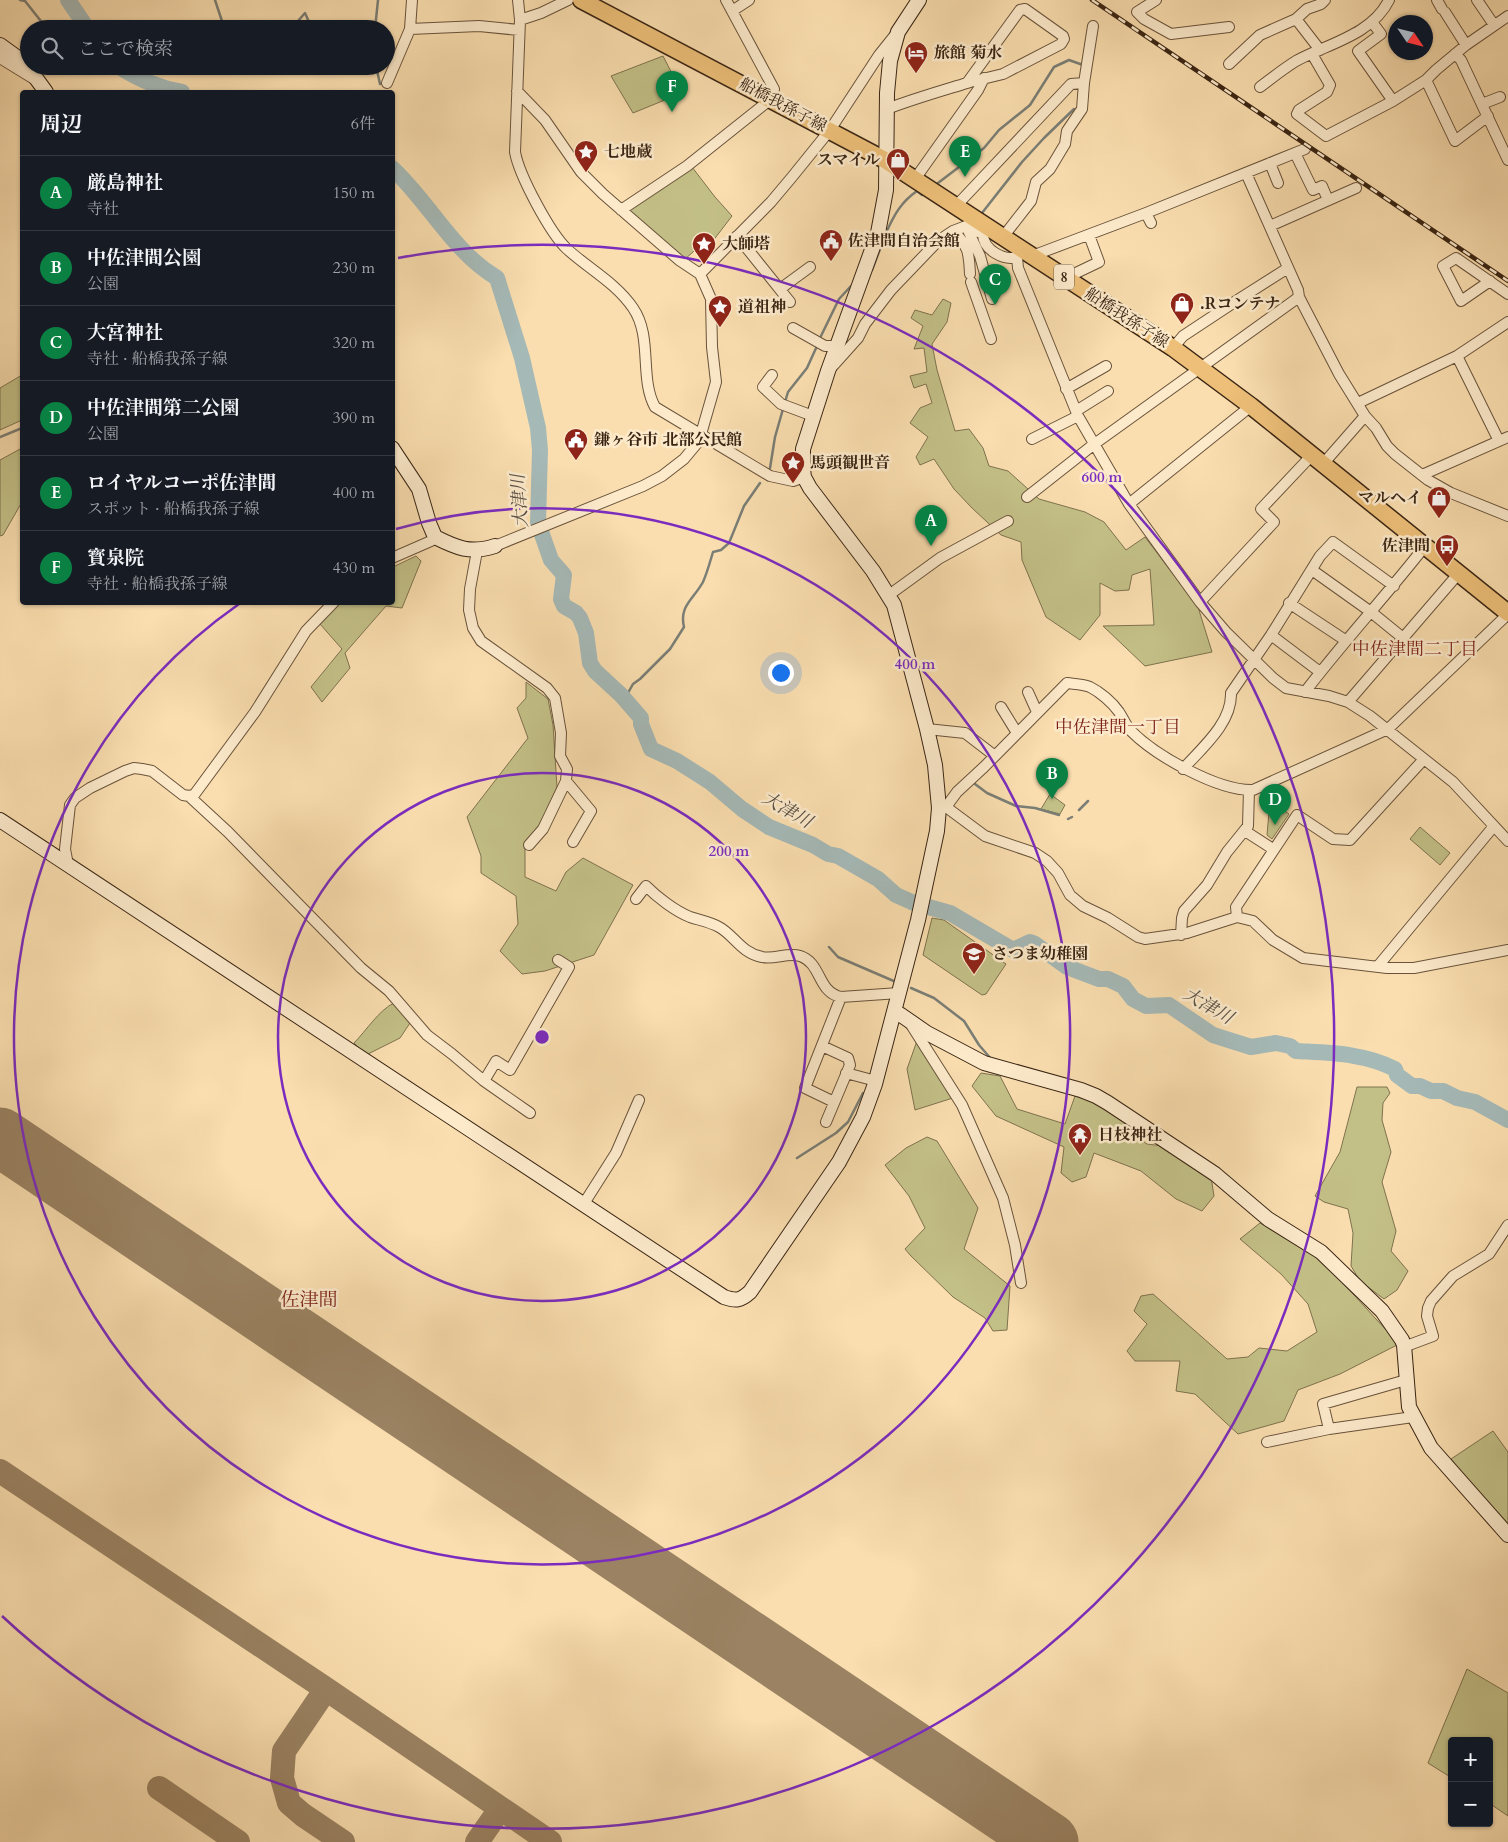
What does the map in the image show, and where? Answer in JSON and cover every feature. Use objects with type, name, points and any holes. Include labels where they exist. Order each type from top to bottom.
[{"type":"main road","name":"船橋我孫子線","points":[[581,0],[886,160],[1003,237],[1024,254],[1069,280],[1173,348],[1251,406],[1508,614]]},
{"type":"street","points":[[395,64],[410,29],[412,0]]},
{"type":"street","points":[[518,0],[515,152],[517,165],[526,185],[562,244],[618,290],[633,308],[639,320],[648,390],[655,407],[766,475],[793,481],[804,477]]},
{"type":"street","points":[[410,29],[519,25],[568,0]]},
{"type":"street","points":[[621,210],[687,166],[771,99],[774,89],[726,0]]},
{"type":"street","points":[[732,10],[749,0]]},
{"type":"street","points":[[700,274],[772,202],[830,130],[879,55],[898,32],[919,0]]},
{"type":"street","points":[[1156,0],[1137,12],[1144,19],[1171,34],[1229,27]]},
{"type":"street","points":[[1229,64],[1260,35],[1296,19],[1307,9],[1321,4],[1325,0]]},
{"type":"street","points":[[1260,86],[1295,62],[1336,44],[1372,22],[1382,12],[1388,0]]},
{"type":"street","points":[[1477,0],[1494,25]]},
{"type":"street","points":[[1441,7],[1466,45]]},
{"type":"street","points":[[887,109],[967,83],[1004,74],[1061,44],[1064,39],[1063,36],[1025,9],[1020,10],[967,83]]},
{"type":"street","points":[[1296,19],[1316,52],[1330,85],[1327,92],[1298,110],[1297,114],[1326,136],[1393,101],[1426,80],[1466,45],[1508,16]]},
{"type":"street","points":[[1372,22],[1381,34],[1358,51],[1393,101]]},
{"type":"street","points":[[1003,237],[1031,201],[1036,182],[1050,169],[1065,144],[1067,131],[1082,109],[1093,26]]},
{"type":"street","points":[[0,820],[724,1297],[734,1301],[742,1299],[750,1292],[839,1162],[863,1117],[876,1081],[895,1012],[943,807],[928,729],[905,642],[889,595],[810,488],[804,477],[802,461],[803,449],[813,416],[878,233],[885,201],[890,61],[898,32]]},
{"type":"street","points":[[0,45],[20,60]]},
{"type":"street","points":[[1455,54],[1461,60],[1488,116],[1504,143],[1508,160]]},
{"type":"street","points":[[0,58],[20,72]]},
{"type":"street","points":[[25,75],[42,87]]},
{"type":"street","points":[[33,75],[42,87]]},
{"type":"street","points":[[387,83],[390,75]]},
{"type":"street","points":[[915,179],[984,78]]},
{"type":"street","points":[[1426,80],[1455,141],[1488,116]]},
{"type":"street","points":[[956,206],[1071,84],[1084,83]]},
{"type":"street","points":[[395,452],[420,489],[429,523],[435,537],[467,550],[477,551],[495,546],[643,486],[662,476],[684,459],[699,441],[716,382],[712,347],[711,299],[700,274],[679,260],[603,194],[581,172],[545,120],[517,91]]},
{"type":"street","points":[[1482,104],[1500,97]]},
{"type":"street","points":[[828,372],[858,338],[865,324],[891,290],[938,241],[953,231],[966,226],[981,232],[985,242],[999,256],[1010,259],[1089,235],[1300,151],[1314,190],[1322,186],[1328,200]]},
{"type":"street","points":[[1270,163],[1278,183]]},
{"type":"street","points":[[1246,173],[1300,296],[1339,374],[1365,416],[1376,428],[1387,446],[1422,475],[1451,493],[1508,516]]},
{"type":"street","points":[[1270,226],[1356,188]]},
{"type":"street","points":[[1146,213],[1151,223]]},
{"type":"street","points":[[966,226],[980,256],[992,298]]},
{"type":"street","points":[[953,231],[967,249],[970,278],[991,339]]},
{"type":"street","points":[[1069,280],[1076,273],[1099,262],[1089,235]]},
{"type":"street","points":[[737,236],[790,302]]},
{"type":"street","points":[[1024,254],[1018,268],[1077,414],[1093,445],[1129,504],[1200,602],[1226,632],[1273,678],[1286,688],[1348,702],[1388,729],[1454,782],[1508,841]]},
{"type":"street","points":[[1490,281],[1461,301],[1443,266],[1456,258],[1490,281],[1508,294]]},
{"type":"street","points":[[780,289],[810,267]]},
{"type":"street","points":[[1173,348],[1183,336],[1288,268]]},
{"type":"street","points":[[1027,498],[1093,445],[1300,296]]},
{"type":"street","points":[[1358,403],[1457,356],[1508,322]]},
{"type":"street","points":[[793,328],[824,346],[837,346]]},
{"type":"street","points":[[1422,475],[1503,439],[1457,356]]},
{"type":"street","points":[[1066,389],[1106,366]]},
{"type":"street","points":[[772,374],[763,387],[784,406],[813,416]]},
{"type":"street","points":[[1032,439],[1077,414],[1108,391]]},
{"type":"street","points":[[1129,504],[1251,406]]},
{"type":"street","points":[[1200,602],[1274,522],[1262,510],[1365,416]]},
{"type":"street","points":[[889,595],[940,558],[1008,521]]},
{"type":"street","points":[[395,557],[435,537]]},
{"type":"street","points":[[1183,769],[1218,730],[1225,716],[1231,693],[1271,635],[1320,556],[1333,542],[1394,586]]},
{"type":"street","points":[[1305,692],[1345,640],[1394,586],[1426,546]]},
{"type":"street","points":[[477,551],[470,589],[469,610],[473,628],[481,642],[547,688],[555,698],[561,733],[560,756],[567,768],[566,781],[543,829],[529,845]]},
{"type":"street","points":[[1312,570],[1371,612],[1403,638]]},
{"type":"street","points":[[1348,702],[1459,573]]},
{"type":"street","points":[[1289,604],[1345,640]]},
{"type":"street","points":[[68,865],[65,849],[70,805],[75,798],[90,788],[134,768],[152,771],[183,796],[194,795],[255,712],[306,631],[331,605]]},
{"type":"street","points":[[943,807],[1038,712],[1066,678],[1089,686],[1104,697],[1116,707],[1129,729],[1148,745],[1183,769],[1243,790],[1253,790],[1388,729],[1508,614]]},
{"type":"street","points":[[1271,635],[1320,672]]},
{"type":"street","points":[[1028,692],[1038,712]]},
{"type":"street","points":[[1001,708],[1017,733]]},
{"type":"street","points":[[928,729],[965,733],[995,756]]},
{"type":"street","points":[[1236,916],[1236,907],[1297,815],[1333,839],[1350,840],[1424,759]]},
{"type":"street","points":[[566,781],[591,811],[573,842]]},
{"type":"street","points":[[1181,935],[1184,911],[1207,885],[1227,852],[1248,826],[1249,790]]},
{"type":"street","points":[[190,796],[228,832],[361,968],[389,992],[427,1036],[484,1081],[530,1113]]},
{"type":"street","points":[[943,807],[985,836],[1035,853],[1048,861],[1058,873],[1070,895],[1083,906],[1108,918],[1138,937],[1145,939],[1181,935],[1236,916],[1253,921],[1273,940],[1303,958],[1387,968],[1414,968],[1508,950]]},
{"type":"street","points":[[1378,966],[1494,826]]},
{"type":"street","points":[[1245,831],[1273,849]]},
{"type":"street","points":[[636,898],[646,886],[688,916],[720,927],[738,945],[754,954],[763,958],[790,955],[800,956],[811,964],[820,977],[825,990],[833,996],[899,993]]},
{"type":"street","points":[[484,1081],[496,1061],[510,1070],[569,967],[558,960]]},
{"type":"street","points":[[834,1102],[805,1088],[841,997]]},
{"type":"street","points":[[895,1012],[927,1033],[984,1064],[1096,1096],[1215,1174],[1268,1219],[1321,1252],[1382,1311],[1404,1344],[1409,1407],[1413,1417],[1431,1448],[1508,1535]]},
{"type":"street","points":[[908,1020],[962,1105],[1003,1198],[1022,1283]]},
{"type":"street","points":[[822,1046],[848,1058],[850,1065],[826,1122]]},
{"type":"street","points":[[846,1074],[876,1081]]},
{"type":"street","points":[[583,1205],[616,1153],[639,1100]]},
{"type":"street","points":[[1404,1344],[1409,1345],[1433,1336],[1427,1316],[1431,1301],[1453,1276],[1490,1254],[1508,1225]]},
{"type":"street","points":[[1329,1429],[1323,1404],[1406,1380]]},
{"type":"street","points":[[1267,1442],[1329,1429],[1413,1417]]},
{"type":"shaded area","points":[[663,56],[682,93],[633,113],[611,76]]},
{"type":"shaded area","points":[[692,167],[732,216],[709,246],[703,243],[684,260],[627,210]]},
{"type":"shaded area","points":[[943,299],[951,303],[947,322],[932,344],[937,370],[955,431],[969,429],[983,448],[989,466],[1008,471],[1039,499],[1085,512],[1104,522],[1126,550],[1145,537],[1198,607],[1212,652],[1145,666],[1103,626],[1154,625],[1150,569],[1132,575],[1129,590],[1115,591],[1100,583],[1100,615],[1080,640],[1046,617],[1022,560],[1021,542],[1001,535],[972,508],[954,489],[934,459],[920,465],[916,457],[928,437],[910,423],[920,408],[932,403],[926,384],[914,388],[910,376],[927,372],[924,348],[914,349],[923,326],[911,318],[915,310],[932,315]]},
{"type":"shaded area","points":[[20,376],[20,421],[0,430],[0,388]]},
{"type":"shaded area","points":[[20,449],[20,505],[3,535],[0,536],[0,460]]},
{"type":"shaded area","points":[[416,556],[421,561],[402,608],[386,606],[345,653],[350,668],[322,702],[311,687],[342,649],[320,624],[338,605],[395,605],[395,566]]},
{"type":"shaded area","points":[[526,682],[548,699],[553,725],[557,787],[541,825],[525,844],[525,877],[556,891],[566,872],[583,858],[633,885],[594,955],[545,971],[522,974],[500,951],[518,924],[516,896],[481,873],[481,856],[467,817],[528,738],[517,708],[526,698]]},
{"type":"shaded area","points":[[1050,794],[1065,805],[1060,814],[1041,809]]},
{"type":"shaded area","points":[[1270,801],[1289,814],[1272,839],[1267,835]]},
{"type":"shaded area","points":[[1420,827],[1450,853],[1440,865],[1410,839]]},
{"type":"shaded area","points":[[932,918],[944,920],[1006,964],[986,994],[982,995],[923,955]]},
{"type":"shaded area","points":[[394,1003],[410,1023],[400,1038],[366,1055],[354,1043],[388,1006]]},
{"type":"shaded area","points":[[918,1038],[956,1097],[915,1110],[907,1069]]},
{"type":"shaded area","points":[[981,1073],[1000,1076],[1017,1109],[1065,1124],[1075,1096],[1107,1106],[1123,1120],[1128,1130],[1147,1144],[1163,1146],[1211,1177],[1214,1196],[1202,1211],[1176,1199],[1141,1171],[1094,1153],[1086,1177],[1072,1182],[1061,1173],[1064,1147],[996,1116],[972,1086]]},
{"type":"shaded area","points":[[1357,1087],[1387,1087],[1390,1093],[1383,1103],[1382,1120],[1391,1152],[1382,1182],[1396,1231],[1391,1251],[1408,1271],[1397,1290],[1384,1299],[1360,1281],[1351,1266],[1353,1233],[1348,1209],[1324,1202],[1315,1196],[1340,1152]]},
{"type":"shaded area","points":[[927,1137],[937,1141],[978,1208],[964,1249],[1010,1286],[1007,1330],[993,1331],[985,1318],[953,1297],[905,1249],[925,1228],[909,1196],[885,1165],[906,1148]]},
{"type":"shaded area","points":[[1260,1223],[1320,1258],[1399,1344],[1340,1374],[1298,1390],[1284,1421],[1238,1434],[1195,1394],[1176,1391],[1180,1361],[1135,1361],[1127,1351],[1147,1324],[1134,1311],[1141,1296],[1153,1294],[1227,1359],[1248,1357],[1259,1348],[1287,1351],[1317,1332],[1308,1304],[1281,1274],[1240,1239]]},
{"type":"shaded area","points":[[1493,1431],[1508,1452],[1508,1527],[1451,1459]]},
{"type":"shaded area","points":[[1467,1669],[1508,1693],[1508,1816],[1493,1806],[1493,1737],[1448,1737],[1448,1776],[1428,1763]]},
{"type":"waterway","points":[[20,0],[25,1],[40,20]]},
{"type":"waterway","name":"大津川","points":[[68,0],[82,20]]},
{"type":"waterway","points":[[215,0],[222,20]]},
{"type":"waterway","points":[[376,20],[378,0]]},
{"type":"waterway","points":[[299,20],[305,13],[308,20]]},
{"type":"waterway","points":[[938,183],[984,148],[999,130],[1030,105],[1054,67],[1069,60],[1083,65]]},
{"type":"waterway","name":"大津川","points":[[133,75],[174,90]]},
{"type":"waterway","points":[[378,75],[380,84]]},
{"type":"waterway","points":[[982,213],[1022,162],[1074,109]]},
{"type":"waterway","name":"大津川","points":[[395,171],[467,255],[497,278],[522,358],[538,428],[540,450],[538,523],[551,560],[564,575],[561,599],[564,606],[576,613],[580,618],[586,633],[590,663],[595,671],[621,695],[641,718],[641,724],[651,749],[677,761],[710,782],[742,809],[769,827],[813,845],[828,854],[838,856],[878,879],[896,895],[914,903],[950,913],[1013,950],[1030,942],[1035,944],[1067,967],[1099,979],[1108,979],[1123,986],[1133,999],[1146,1006],[1169,1005],[1213,1035],[1251,1047],[1276,1043],[1290,1046],[1296,1051],[1347,1055],[1371,1060],[1395,1069],[1397,1075],[1412,1086],[1420,1086],[1431,1091],[1443,1091],[1457,1098],[1475,1102],[1508,1120]]},
{"type":"waterway","points":[[886,233],[902,204],[917,191],[922,195]]},
{"type":"waterway","points":[[872,270],[882,244]]},
{"type":"waterway","points":[[820,338],[839,299],[851,286]]},
{"type":"waterway","points":[[785,402],[788,392],[807,368],[817,346]]},
{"type":"waterway","points":[[770,468],[775,437],[783,409]]},
{"type":"waterway","points":[[0,437],[20,429]]},
{"type":"waterway","points":[[624,700],[633,684],[670,649],[684,627],[683,614],[685,608],[703,582],[713,552],[721,550],[729,543],[744,506],[760,483]]},
{"type":"waterway","points":[[975,784],[987,793],[1016,806],[1035,808],[1059,815]]},
{"type":"waterway","points":[[1079,810],[1088,801]]},
{"type":"waterway","points":[[1068,819],[1072,817]]},
{"type":"waterway","points":[[829,947],[838,957],[896,982]]},
{"type":"waterway","points":[[911,988],[934,998],[964,1021],[979,1045],[992,1060]]},
{"type":"waterway","points":[[797,1158],[836,1133],[848,1122],[863,1093]]},
{"type":"taxiway","points":[[0,1471],[326,1689],[550,1842]]},
{"type":"taxiway","points":[[326,1689],[284,1751],[282,1778],[289,1803],[303,1815],[343,1842]]},
{"type":"taxiway","points":[[159,1788],[238,1842]]},
{"type":"taxiway","points":[[477,1842],[500,1809]]},
{"type":"runway","points":[[0,1137],[1049,1842]]},
{"type":"railway","points":[[1092,0],[1508,281]]},
{"type":"place","name":"旅館 菊水","points":[[916,74]]},
{"type":"place","name":"寳泉院","points":[[672,112]]},
{"type":"place","name":"七地蔵","points":[[586,173]]},
{"type":"place","name":"ロイヤルコーポ佐津間","points":[[965,177]]},
{"type":"place","name":"スマイル","points":[[898,181]]},
{"type":"place","name":"佐津間自治会館","points":[[831,262]]},
{"type":"place","name":"大師塔","points":[[704,265]]},
{"type":"place","name":"大宮神社","points":[[995,305]]},
{"type":"place","name":".Rコンテナ","points":[[1182,325]]},
{"type":"place","name":"道祖神","points":[[720,328]]},
{"type":"place","name":"鎌ヶ谷市 北部公民館","points":[[576,461]]},
{"type":"place","name":"馬頭観世音","points":[[793,484]]},
{"type":"place","name":"マルヘイ","points":[[1439,519]]},
{"type":"place","name":"厳島神社","points":[[931,546]]},
{"type":"place","name":"佐津間","points":[[1447,567]]},
{"type":"place","name":"中佐津間公園","points":[[1052,799]]},
{"type":"place","name":"中佐津間第二公園","points":[[1275,825]]},
{"type":"place","name":"さつま幼稚園","points":[[974,975]]},
{"type":"place","name":"日枝神社","points":[[1080,1156]]},
{"type":"district","name":"中佐津間二丁目","points":[[1415,649]]},
{"type":"district","name":"中佐津間一丁目","points":[[1118,727]]},
{"type":"district","name":"佐津間","points":[[309,1300]]}]
